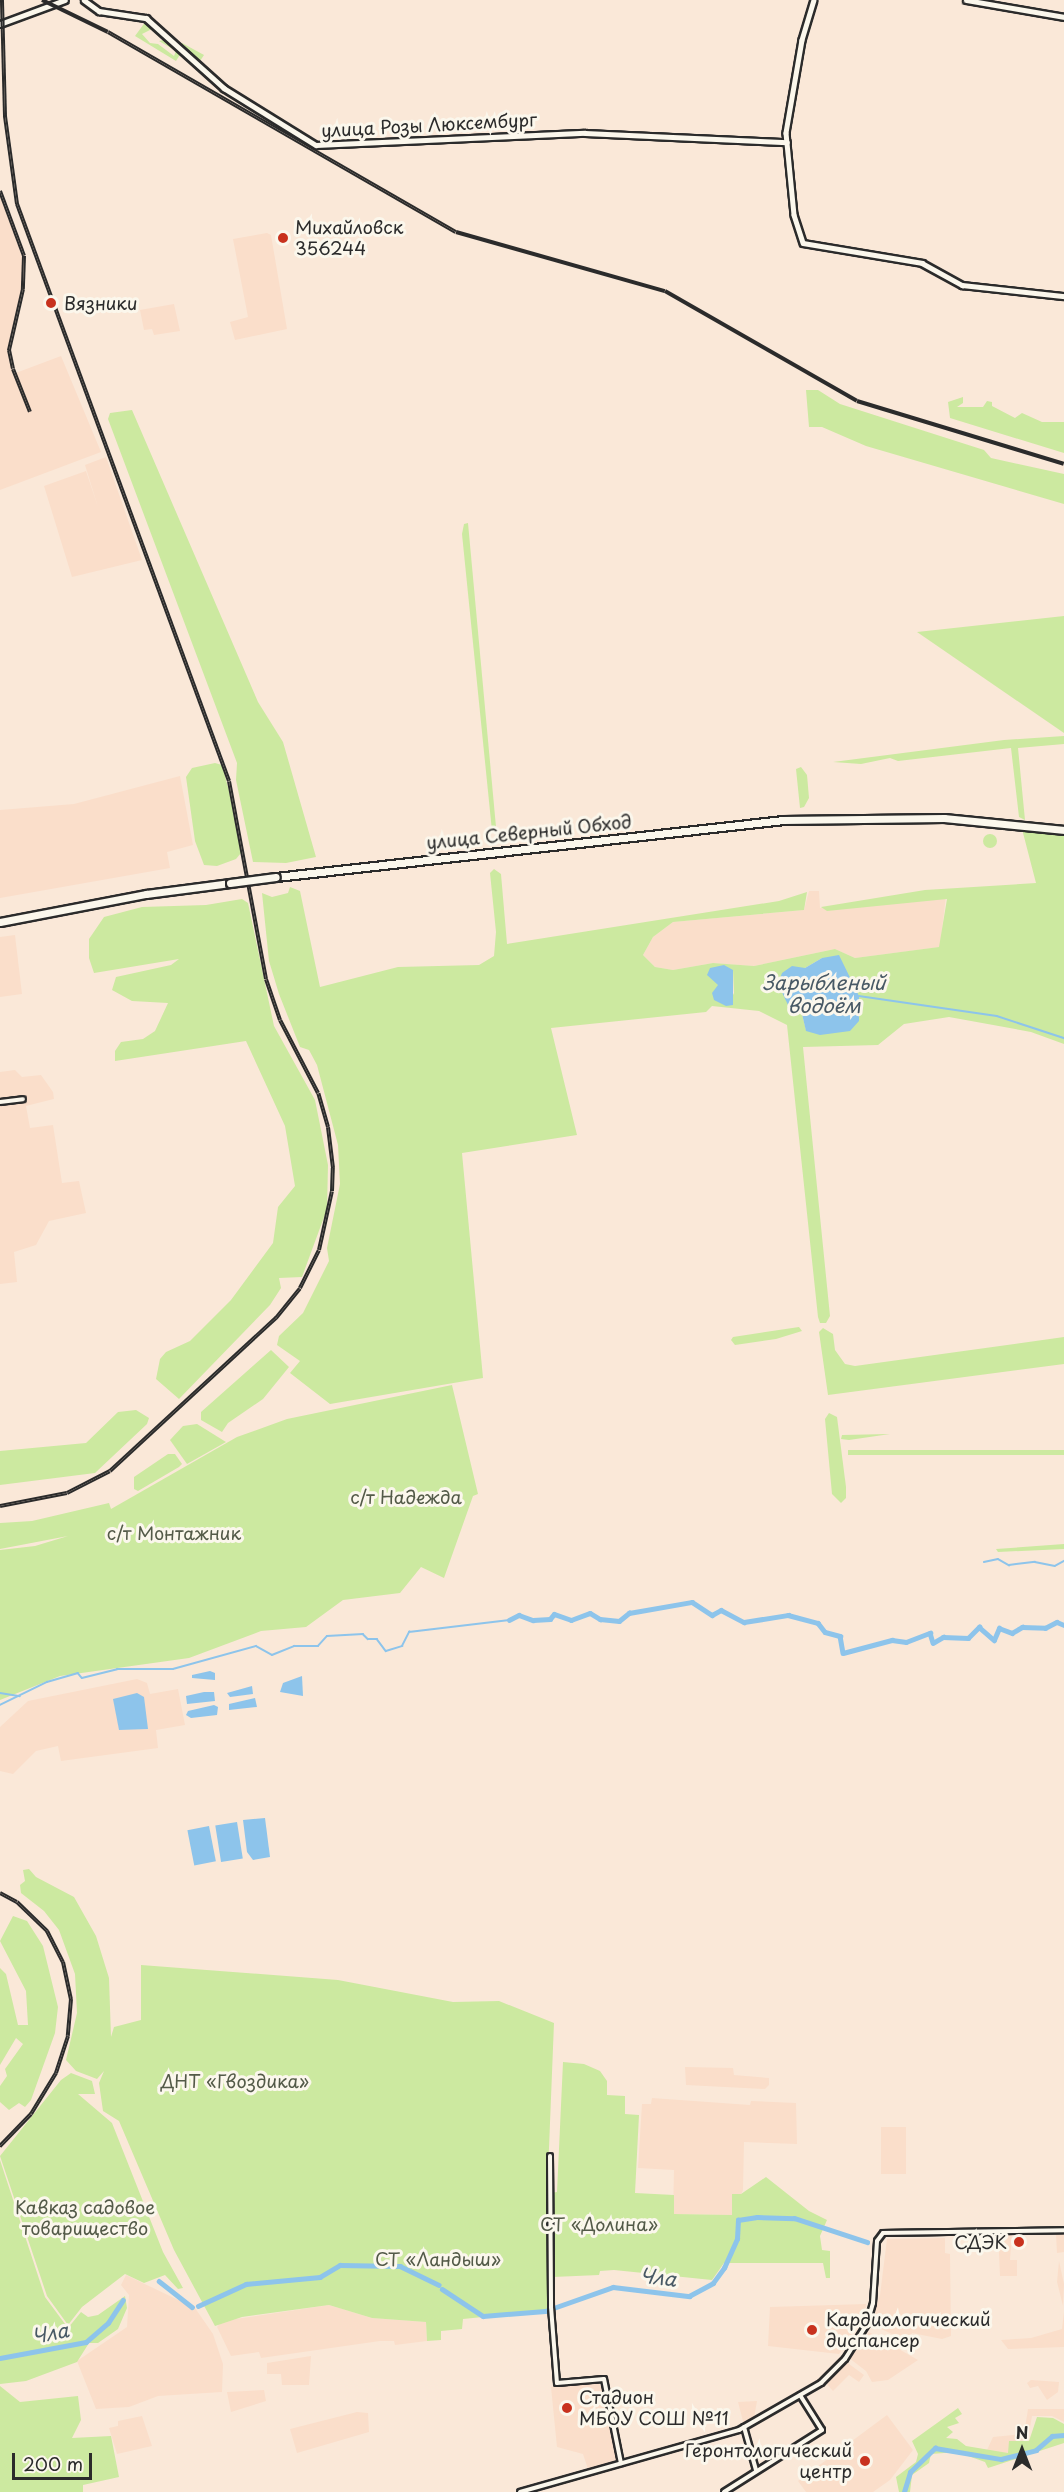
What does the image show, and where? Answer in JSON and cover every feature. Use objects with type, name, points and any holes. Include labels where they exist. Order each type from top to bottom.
[{"type":"highway","name":"улица Северный Обход","points":[[0,922],[146,894],[230,883],[795,820],[944,818],[1064,830]]},
{"type":"main road","points":[[0,24],[65,0]]},
{"type":"main road","name":"улица Розы Люксембург","points":[[84,0],[99,11],[146,18],[224,88],[316,145],[585,133],[787,142]]},
{"type":"main road","points":[[814,0],[799,51],[787,142],[794,215],[803,243],[922,263],[949,281],[1064,296]]},
{"type":"main road","points":[[966,0],[1064,17]]},
{"type":"street","points":[[0,1102],[23,1099]]},
{"type":"street","points":[[550,2156],[551,2309],[557,2383],[604,2379],[621,2463]]},
{"type":"street","points":[[520,2492],[744,2427],[823,2381],[843,2360],[867,2324],[873,2303],[877,2241],[883,2233],[1064,2230]]},
{"type":"street","points":[[724,2492],[822,2430],[800,2395]]},
{"type":"street","points":[[744,2427],[756,2470]]},
{"type":"shaded area","points":[[0,194],[24,263],[23,286],[8,350],[13,374],[61,356],[101,452],[0,490]]},
{"type":"shaded area","points":[[267,233],[271,235],[287,329],[235,340],[230,322],[248,317],[233,239]]},
{"type":"shaded area","points":[[174,304],[180,331],[154,335],[152,329],[144,330],[140,310]]},
{"type":"shaded area","points":[[106,457],[142,560],[72,577],[44,486],[86,471],[98,507],[85,465]]},
{"type":"shaded area","points":[[180,776],[193,845],[167,852],[170,868],[0,898],[0,810],[74,804]]},
{"type":"shaded area","points":[[809,891],[819,891],[820,908],[946,896],[940,947],[855,958],[835,949],[754,966],[713,963],[673,970],[655,967],[643,955],[653,937],[673,922],[804,910]]},
{"type":"shaded area","points":[[15,935],[22,994],[0,997],[0,937]]},
{"type":"shaded area","points":[[15,1070],[22,1077],[41,1075],[53,1092],[54,1099],[26,1106],[30,1128],[53,1125],[62,1183],[79,1181],[86,1213],[49,1221],[36,1245],[14,1252],[17,1282],[0,1284],[0,1072]]},
{"type":"shaded area","points":[[137,1679],[147,1683],[150,1694],[178,1689],[185,1725],[156,1730],[158,1748],[61,1761],[58,1746],[36,1751],[13,1774],[0,1771],[0,1727],[28,1701]]},
{"type":"shaded area","points":[[685,2067],[733,2068],[734,2075],[769,2078],[769,2085],[765,2089],[686,2085]]},
{"type":"shaded area","points":[[652,2098],[750,2105],[751,2101],[796,2103],[797,2144],[744,2142],[743,2190],[732,2215],[673,2214],[674,2170],[638,2168],[642,2104],[651,2104]]},
{"type":"shaded area","points":[[881,2127],[906,2127],[906,2174],[881,2174]]},
{"type":"shaded area","points":[[998,2232],[1012,2233],[1010,2260],[1017,2260],[1017,2276],[1000,2276]]},
{"type":"shaded area","points":[[1064,2232],[1064,2252],[1057,2253],[1056,2234]]},
{"type":"shaded area","points":[[945,2238],[945,2253],[950,2254],[951,2336],[942,2339],[912,2333],[911,2337],[896,2336],[871,2324],[880,2295],[887,2239]]},
{"type":"shaded area","points":[[1059,2261],[1064,2284],[1063,2306],[1057,2282]]},
{"type":"shaded area","points":[[126,2275],[195,2308],[213,2334],[223,2364],[222,2392],[158,2396],[129,2407],[96,2409],[77,2361],[127,2327],[129,2295],[121,2285]]},
{"type":"shaded area","name":"Кардиологический диспансер","points":[[866,2304],[865,2315],[839,2354],[768,2346],[770,2307]]},
{"type":"shaded area","points":[[329,2305],[372,2318],[426,2322],[427,2341],[395,2345],[394,2341],[380,2341],[261,2358],[259,2352],[231,2356],[217,2327],[222,2321]]},
{"type":"shaded area","points":[[1064,2312],[1064,2347],[1008,2349],[1001,2340],[1031,2338],[1062,2329]]},
{"type":"shaded area","points":[[869,2332],[918,2360],[888,2380],[872,2382],[866,2371],[849,2358]]},
{"type":"shaded area","points":[[311,2356],[309,2385],[282,2385],[281,2374],[267,2374],[267,2363]]},
{"type":"shaded area","points":[[845,2361],[864,2375],[859,2382],[849,2375],[833,2391],[825,2382]]},
{"type":"shaded area","points":[[1031,2380],[1059,2382],[1058,2392],[1047,2400],[1038,2386],[1030,2388],[1027,2383]]},
{"type":"shaded area","points":[[598,2383],[602,2387],[618,2461],[588,2469],[583,2454],[557,2447],[551,2387]]},
{"type":"shaded area","points":[[264,2390],[266,2401],[231,2412],[227,2392]]},
{"type":"shaded area","points":[[757,2401],[754,2418],[744,2425],[738,2402]]},
{"type":"shaded area","points":[[1028,2409],[1064,2409],[1064,2422],[1052,2416],[1032,2416],[1028,2439],[1009,2443],[1009,2454],[987,2450],[993,2437],[1024,2434]]},
{"type":"shaded area","points":[[357,2412],[368,2413],[369,2432],[297,2453],[290,2429]]},
{"type":"shaded area","name":"Геронтологический центр","points":[[887,2415],[913,2450],[890,2480],[873,2492],[806,2492],[798,2481]]},
{"type":"shaded area","points":[[142,2416],[152,2446],[117,2454],[109,2428],[118,2426],[118,2421]]},
{"type":"green space","points":[[146,21],[152,29],[142,34],[150,43],[158,44],[174,56],[176,51],[159,41],[167,39],[181,53],[176,61],[135,36]]},
{"type":"green space","points":[[182,43],[204,55],[200,61],[181,45]]},
{"type":"green space","points":[[806,390],[818,390],[840,404],[984,450],[991,458],[1064,474],[1064,504],[866,446],[822,427],[809,427]]},
{"type":"green space","points":[[963,397],[963,403],[957,407],[983,407],[987,401],[1015,418],[1022,413],[1042,422],[1064,422],[1064,453],[950,418],[948,402]]},
{"type":"green space","points":[[132,410],[258,702],[283,742],[316,857],[286,863],[253,862],[236,780],[237,763],[108,419],[110,413]]},
{"type":"green space","points":[[468,523],[496,827],[492,831],[462,534],[464,524]]},
{"type":"green space","points":[[1064,616],[1064,733],[917,632]]},
{"type":"green space","points":[[1064,736],[1064,744],[1018,748],[1025,820],[1019,817],[1011,748],[898,761],[890,758],[861,764],[833,762],[1004,740]]},
{"type":"green space","points":[[215,763],[222,765],[241,853],[236,859],[217,866],[204,865],[195,841],[186,777],[192,768]]},
{"type":"green space","points":[[801,767],[807,775],[809,798],[804,807],[800,808],[796,769]]},
{"type":"green space","points":[[1022,829],[1064,835],[1064,1044],[1031,1032],[949,1017],[904,1024],[878,1045],[803,1047],[830,1316],[826,1323],[820,1323],[818,1317],[787,1025],[759,1011],[712,1006],[706,1012],[551,1028],[577,1135],[462,1153],[483,1378],[330,1404],[290,1373],[300,1361],[277,1345],[279,1336],[303,1313],[329,1261],[327,1248],[340,1184],[338,1145],[317,1065],[309,1050],[300,1047],[269,961],[262,893],[272,897],[288,893],[290,887],[300,891],[320,987],[398,967],[479,965],[494,956],[496,932],[490,873],[494,869],[501,874],[507,944],[779,901],[807,892],[804,910],[673,922],[653,937],[643,955],[655,967],[673,970],[713,963],[754,966],[835,949],[855,958],[939,947],[947,899],[827,911],[821,907],[925,890],[1036,883]],"holes":[[[822,958],[806,1030],[802,1014],[805,968]],[[733,970],[734,993],[732,997],[717,982]]]},
{"type":"green space","points":[[990,834],[995,836],[997,841],[995,846],[990,848],[985,846],[983,841],[985,836]]},
{"type":"green space","points":[[242,899],[248,903],[274,1026],[315,1100],[328,1165],[327,1209],[302,1277],[279,1278],[281,1288],[270,1305],[179,1399],[156,1379],[160,1359],[166,1352],[190,1341],[231,1300],[273,1243],[278,1207],[295,1186],[285,1126],[246,1041],[115,1061],[115,1051],[121,1042],[143,1039],[155,1031],[168,1003],[132,1001],[112,990],[116,977],[171,965],[179,959],[94,973],[89,958],[89,939],[104,917],[142,907],[206,905]]},
{"type":"green space","points":[[799,1327],[802,1331],[776,1339],[735,1345],[731,1340],[733,1337]]},
{"type":"green space","points":[[823,1328],[833,1334],[835,1350],[845,1364],[855,1366],[1064,1337],[1064,1364],[828,1395],[819,1332]]},
{"type":"green space","points":[[271,1350],[289,1367],[263,1399],[228,1423],[222,1432],[201,1420],[201,1412]]},
{"type":"green space","points":[[452,1385],[478,1494],[473,1496],[444,1578],[421,1567],[400,1593],[343,1600],[306,1627],[261,1631],[189,1658],[60,1676],[0,1700],[0,1550],[35,1546],[68,1536],[0,1549],[0,1523],[32,1521],[109,1503],[111,1509],[237,1437],[287,1419]]},
{"type":"green space","points":[[136,1410],[149,1418],[147,1424],[95,1473],[0,1485],[0,1451],[86,1443],[118,1412]]},
{"type":"green space","points":[[829,1413],[837,1417],[846,1487],[846,1498],[841,1503],[832,1494],[825,1419]]},
{"type":"green space","points":[[197,1424],[226,1442],[187,1464],[170,1440],[183,1426]]},
{"type":"green space","points":[[890,1434],[849,1440],[841,1439],[842,1435]]},
{"type":"green space","points":[[848,1450],[1064,1450],[1064,1455],[848,1455]]},
{"type":"green space","points":[[168,1454],[175,1454],[182,1464],[138,1491],[134,1489],[134,1477]]},
{"type":"green space","points":[[1064,1544],[1064,1549],[998,1552],[996,1549]]},
{"type":"green space","name":"ДНТ «Гвоздика»","points":[[29,1869],[36,1877],[74,1897],[96,1936],[109,1978],[111,2037],[114,2027],[141,2020],[141,1965],[338,1980],[453,2002],[499,2001],[554,2023],[547,2198],[550,2310],[463,2319],[462,2329],[441,2331],[441,2340],[427,2341],[426,2322],[372,2318],[329,2305],[242,2317],[215,2326],[174,2250],[119,2121],[103,2111],[99,2083],[104,2071],[97,2079],[76,2071],[66,2060],[77,2013],[75,1974],[59,1930],[44,1911],[21,1893],[20,1885],[25,1881],[23,1870]]},
{"type":"green space","points":[[13,1916],[27,1921],[43,1946],[58,2007],[55,2033],[31,2100],[25,2107],[19,2103],[9,2110],[0,2102],[0,2086],[7,2076],[5,2069],[23,2044],[16,2038],[0,2065],[0,1968],[6,1974],[18,2025],[28,2025],[26,1991],[0,1941]]},
{"type":"green space","name":"СТ «Долина»","points":[[563,2062],[584,2064],[600,2071],[607,2081],[607,2095],[625,2096],[625,2114],[639,2115],[635,2193],[674,2195],[674,2214],[732,2215],[732,2194],[741,2194],[766,2177],[809,2211],[827,2220],[820,2236],[822,2250],[830,2251],[830,2278],[826,2278],[823,2263],[724,2263],[712,2280],[614,2270],[600,2271],[599,2275],[553,2277],[551,2193],[557,2192]]},
{"type":"green space","name":"Кавказ садовое товарищество","points":[[71,2073],[92,2081],[95,2094],[78,2094],[112,2123],[163,2252],[183,2288],[178,2289],[165,2275],[144,2283],[125,2274],[82,2307],[68,2325],[47,2296],[0,2156],[61,2080]]},
{"type":"green space","points":[[0,2160],[45,2297],[68,2328],[81,2312],[88,2317],[98,2315],[125,2296],[127,2308],[118,2329],[98,2343],[89,2343],[77,2362],[26,2381],[0,2384]]},
{"type":"green space","points":[[0,2386],[20,2402],[78,2396],[81,2420],[72,2438],[111,2436],[119,2477],[83,2485],[83,2492],[0,2492]]},
{"type":"green space","points":[[958,2408],[962,2414],[955,2418],[959,2423],[947,2427],[953,2432],[946,2438],[957,2439],[966,2446],[1008,2453],[1009,2441],[1029,2441],[1037,2417],[1053,2418],[1064,2424],[1064,2443],[988,2468],[985,2462],[957,2452],[931,2454],[929,2463],[912,2475],[910,2492],[899,2492],[896,2477],[916,2462],[918,2454],[912,2441]]},
{"type":"water","name":"Зарыбленый водоём","points":[[839,955],[859,996],[859,1021],[850,1031],[820,1035],[806,1031],[802,1014],[788,1005],[778,984],[782,973],[792,966],[805,968],[822,958]]},
{"type":"water","points":[[724,965],[733,970],[733,1005],[726,1006],[714,1000],[712,993],[718,985],[707,975],[710,968]]},
{"type":"water","points":[[210,1671],[215,1673],[215,1680],[192,1678],[192,1675]]},
{"type":"water","points":[[302,1676],[303,1696],[280,1692],[283,1683]]},
{"type":"water","points":[[252,1686],[253,1694],[230,1697],[227,1693]]},
{"type":"water","points":[[214,1692],[215,1701],[187,1704],[186,1696]]},
{"type":"water","points":[[137,1693],[144,1697],[148,1729],[119,1730],[113,1699]]},
{"type":"water","points":[[255,1698],[257,1707],[229,1710],[229,1704]]},
{"type":"water","points":[[214,1705],[218,1707],[217,1715],[191,1718],[186,1715],[188,1711]]},
{"type":"water","points":[[265,1818],[270,1857],[253,1860],[247,1852],[243,1820]]},
{"type":"water","points":[[237,1822],[243,1859],[221,1862],[215,1825]]},
{"type":"water","points":[[209,1826],[216,1861],[194,1866],[187,1830]]},
{"type":"waterway","points":[[859,996],[997,1016],[1064,1038]]},
{"type":"waterway","points":[[984,1562],[998,1559],[1009,1565],[1035,1562],[1055,1566],[1064,1561]]},
{"type":"waterway","points":[[509,1620],[519,1615],[533,1620],[550,1619],[554,1614],[571,1620],[590,1613],[600,1619],[619,1621],[629,1613],[692,1602],[712,1615],[721,1610],[744,1622],[788,1615],[818,1623],[825,1632],[840,1636],[843,1653],[892,1640],[906,1642],[930,1633],[933,1643],[943,1637],[968,1638],[979,1627],[994,1640],[999,1628],[1012,1633],[1022,1627],[1045,1628],[1057,1622],[1064,1625]]},
{"type":"waterway","points":[[0,1705],[47,1682],[78,1673],[82,1678],[117,1669],[173,1669],[256,1646],[272,1655],[294,1646],[318,1646],[327,1636],[363,1634],[368,1639],[377,1639],[386,1651],[402,1646],[409,1632],[509,1620]]},
{"type":"waterway","points":[[0,1693],[20,1696]]},
{"type":"waterway","name":"Чла","points":[[442,2289],[483,2316],[545,2311],[613,2287],[689,2296],[713,2283],[724,2268],[737,2239],[738,2220],[757,2217],[794,2218],[867,2242]]},
{"type":"waterway","name":"Чла","points":[[198,2306],[246,2284],[320,2277],[340,2265],[400,2266],[439,2285]]},
{"type":"waterway","name":"Чла","points":[[159,2281],[192,2307]]},
{"type":"waterway","name":"Чла","points":[[0,2358],[86,2342],[108,2323],[123,2300]]},
{"type":"waterway","points":[[904,2492],[910,2472],[935,2448],[1001,2459],[1036,2450],[1052,2436],[1064,2435]]},
{"type":"railway","points":[[0,1506],[67,1493],[110,1471],[276,1318],[300,1288],[319,1250],[332,1191],[333,1168],[328,1127],[318,1093],[280,1020],[266,979],[229,781],[17,204],[5,116],[2,0]]},
{"type":"railway","points":[[42,0],[108,32],[456,232],[665,291],[857,401],[1064,464]]},
{"type":"railway","points":[[0,191],[24,256],[23,289],[9,350],[13,369],[30,412]]},
{"type":"railway","points":[[0,1893],[17,1902],[47,1931],[63,1962],[71,1999],[68,2036],[56,2073],[31,2114],[0,2146]]},
{"type":"place","name":"Михайловск 356244","points":[[283,238]]},
{"type":"place","name":"Вязники","points":[[51,303]]},
{"type":"place","name":"СДЭК","points":[[1019,2242]]},
{"type":"place","name":"Кардиологический диспансер","points":[[812,2330]]},
{"type":"place","name":"Стадион МБОУ СОШ №11","points":[[567,2408]]},
{"type":"place","name":"Геронтологический центр","points":[[865,2461]]},
{"type":"park label","name":"с/т Надежда","points":[[406,1497]]},
{"type":"park label","name":"с/т Монтажник","points":[[174,1533]]},
{"type":"park label","name":"СТ «Ландыш»","points":[[438,2259]]}]
